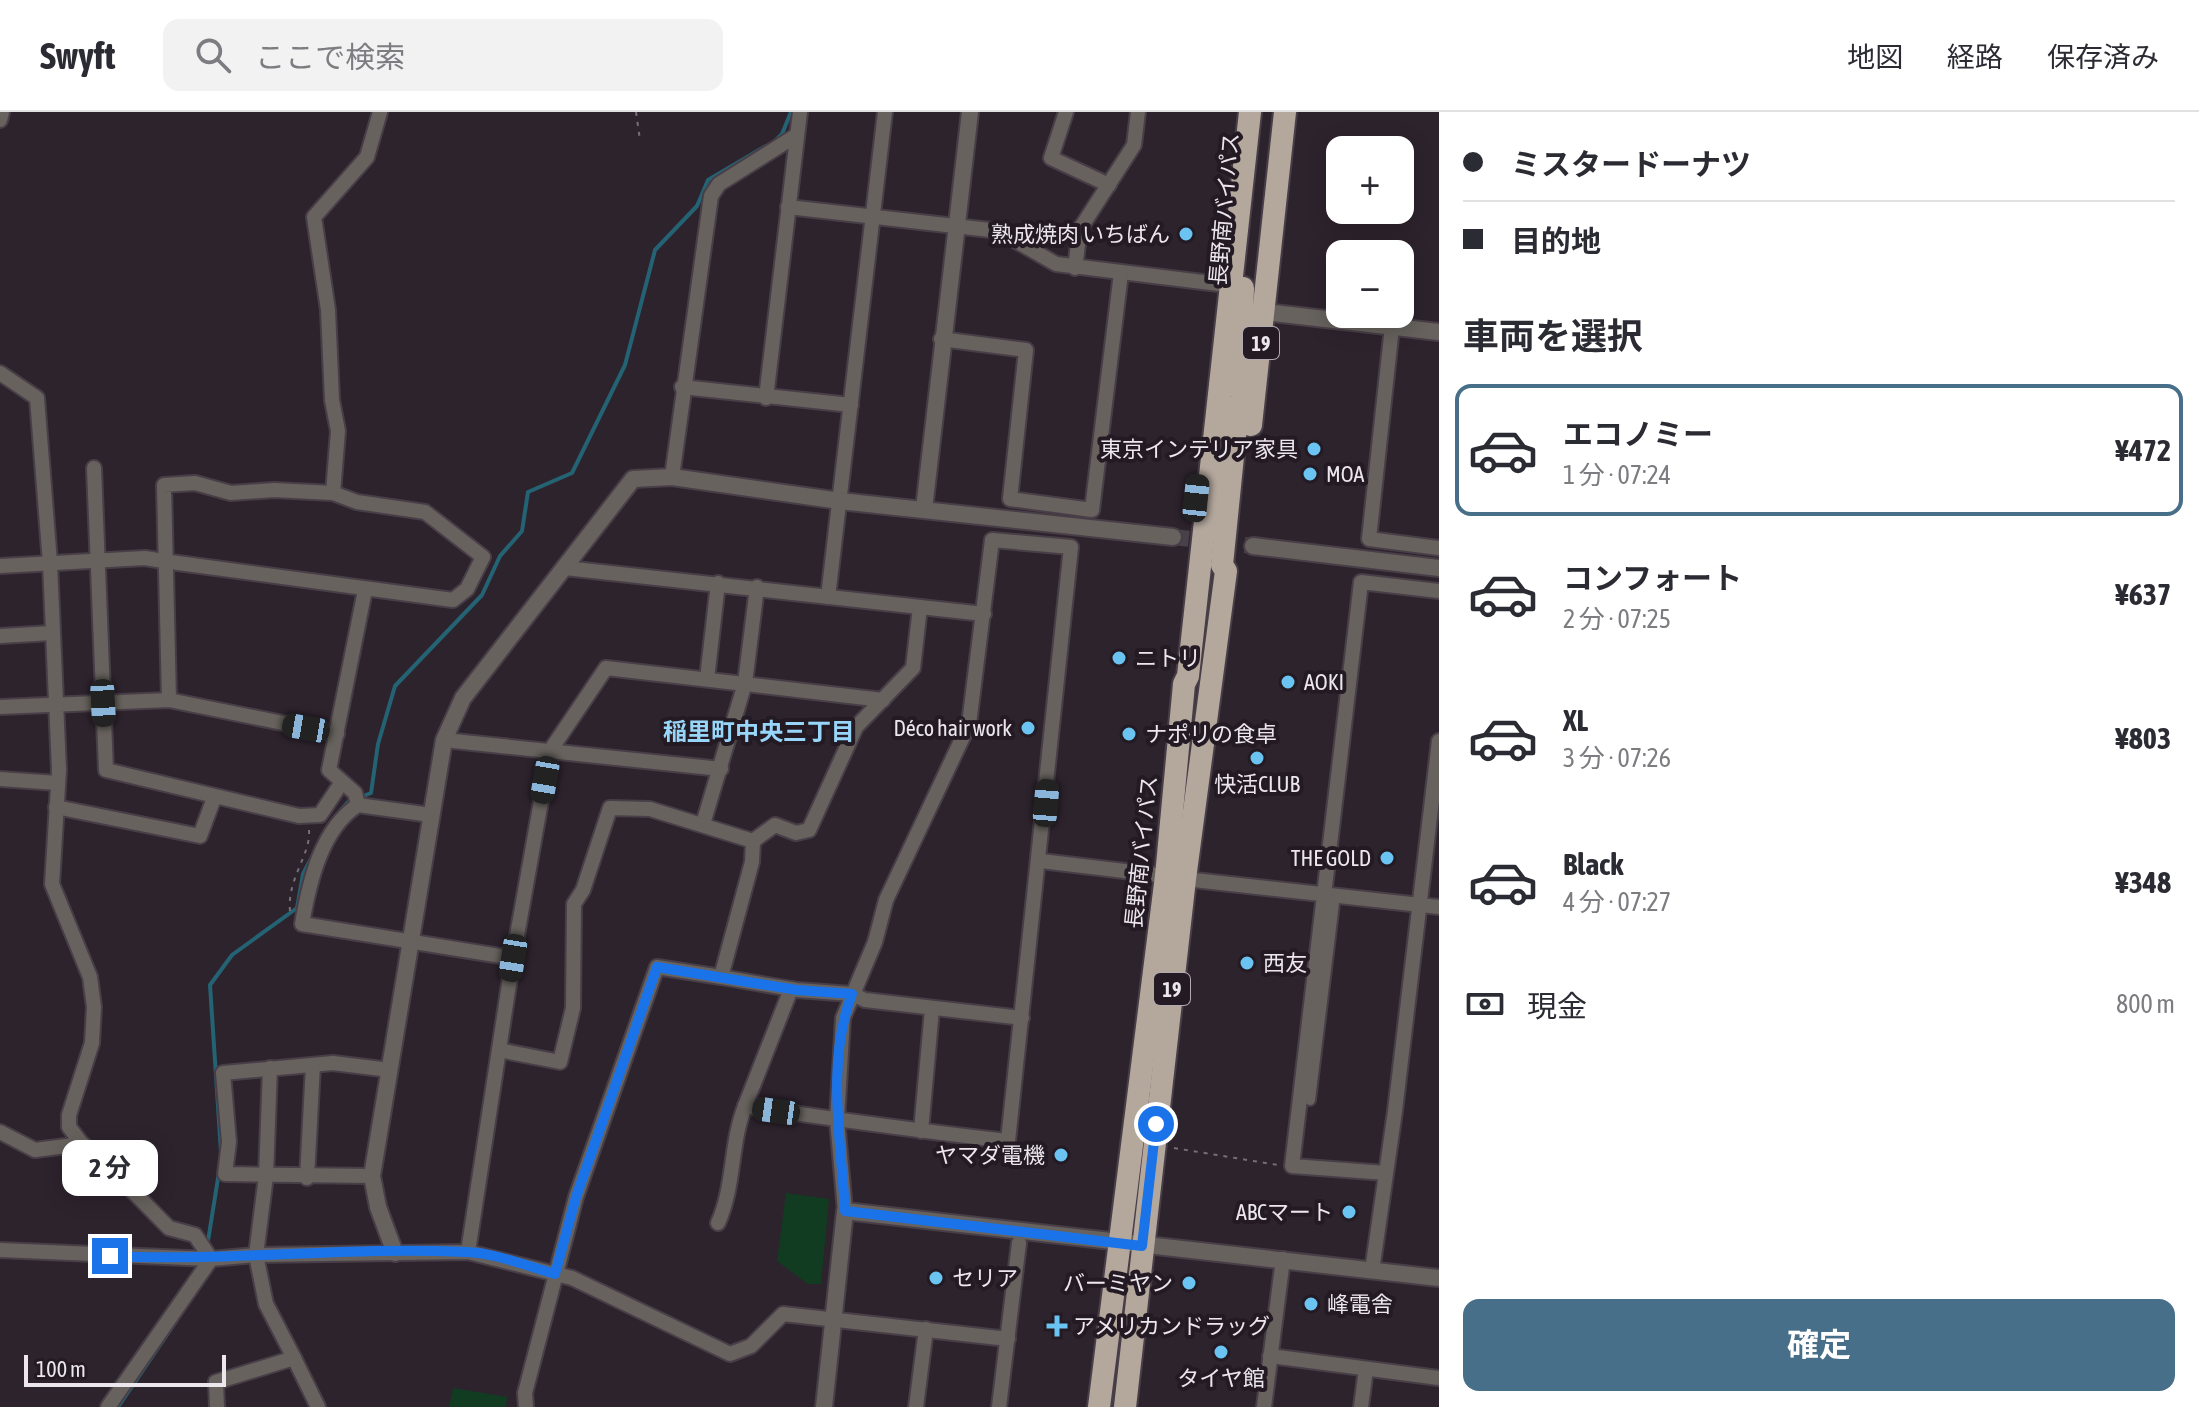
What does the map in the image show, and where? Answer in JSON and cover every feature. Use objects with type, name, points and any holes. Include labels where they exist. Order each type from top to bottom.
[{"type":"highway","name":"19","points":[[1184,684],[1181,676],[1193,528],[1238,112]]},
{"type":"highway","name":"長野南バイパス","points":[[1099,1407],[1119,1242],[1226,571],[1222,565],[1228,396],[1250,112]]},
{"type":"highway","name":"長野南バイパス","points":[[1125,1407],[1176,878],[1184,684],[1188,676],[1228,396],[1258,112]]},
{"type":"highway","name":"19","points":[[1226,571],[1231,565],[1265,312],[1285,112]]},
{"type":"street","points":[[0,120],[2,112]]},
{"type":"street","points":[[333,493],[338,431],[332,400],[328,310],[314,217],[367,157],[380,112]]},
{"type":"street","points":[[766,398],[800,112]]},
{"type":"street","points":[[828,597],[885,112]]},
{"type":"street","points":[[924,509],[941,339],[970,112]]},
{"type":"street","points":[[1066,112],[1051,158],[1109,185]]},
{"type":"street","points":[[1075,268],[1080,229],[1134,145],[1138,112]]},
{"type":"street","points":[[672,477],[682,387],[711,196],[719,184],[797,135]]},
{"type":"street","points":[[788,207],[999,231],[1056,264],[1219,284]]},
{"type":"street","points":[[941,339],[1026,350],[1010,499],[1092,510],[1121,273]]},
{"type":"street","points":[[1265,312],[1326,319]]},
{"type":"street","points":[[1392,328],[1369,539],[1439,548]]},
{"type":"street","points":[[1401,328],[1439,332]]},
{"type":"street","points":[[0,373],[37,398],[50,563],[56,705],[57,783],[52,884],[90,977],[94,1007],[92,1043],[69,1115],[69,1127],[82,1144],[96,1154],[169,1228],[195,1235],[211,1259]]},
{"type":"street","points":[[682,387],[851,405]]},
{"type":"street","points":[[94,468],[106,770],[299,816],[320,815],[342,782]]},
{"type":"street","points":[[395,1253],[378,1207],[372,1176],[444,740],[463,698],[633,479],[672,477],[840,501],[1173,537]]},
{"type":"street","points":[[0,566],[96,560],[163,561],[453,600],[467,589],[483,557],[425,512],[357,502],[333,493],[274,490],[231,493],[195,483],[164,485],[163,561],[169,700]]},
{"type":"street","points":[[745,1106],[837,1120],[1008,1141],[1041,861],[1071,547],[992,540],[969,724],[886,900],[875,942],[843,1018],[837,1120],[845,1211],[824,1407]]},
{"type":"street","points":[[1253,546],[1439,568]]},
{"type":"street","points":[[565,568],[984,614]]},
{"type":"street","points":[[1310,1100],[1361,582],[1439,591]]},
{"type":"street","points":[[707,679],[718,583]]},
{"type":"street","points":[[703,824],[745,683],[757,587]]},
{"type":"street","points":[[365,590],[329,770],[357,799],[431,815]]},
{"type":"street","points":[[753,841],[775,825],[796,833],[809,830],[856,727],[913,668],[920,607]]},
{"type":"street","points":[[0,636],[52,633]]},
{"type":"street","points":[[468,1252],[513,958],[550,751],[606,668],[883,700]]},
{"type":"street","points":[[0,707],[169,700],[337,734]]},
{"type":"street","points":[[444,740],[721,769]]},
{"type":"street","points":[[1372,1271],[1439,741]]},
{"type":"street","points":[[0,779],[57,783]]},
{"type":"street","points":[[56,807],[200,836],[214,798]]},
{"type":"street","points":[[357,799],[311,874],[302,924],[513,958]]},
{"type":"street","points":[[499,1050],[560,1062],[573,1008],[574,904],[583,890],[610,808],[650,809],[753,841]]},
{"type":"street","points":[[721,977],[752,862],[753,841]]},
{"type":"street","points":[[1041,861],[1439,907]]},
{"type":"street","points":[[1330,895],[1292,1166],[1386,1173]]},
{"type":"street","points":[[526,1407],[525,1393],[576,1197],[657,967],[791,989],[852,994],[865,1000],[1022,1018]]},
{"type":"street","points":[[718,1223],[726,1205],[738,1124],[791,989]]},
{"type":"street","points":[[921,1131],[932,1009]]},
{"type":"street","points":[[372,1176],[307,1178],[225,1174],[229,1142],[223,1073],[333,1063],[390,1070]]},
{"type":"street","points":[[307,1178],[313,1065]]},
{"type":"street","points":[[270,1068],[266,1176],[256,1255],[266,1304],[318,1407]]},
{"type":"street","points":[[0,1132],[35,1150],[82,1144]]},
{"type":"street","points":[[845,1211],[1439,1278]]},
{"type":"street","points":[[999,1407],[1019,1243]]},
{"type":"street","points":[[0,1250],[211,1259],[256,1255],[468,1252],[555,1274],[637,1307],[730,1354],[751,1346],[783,1314],[1008,1339]]},
{"type":"street","points":[[108,1407],[211,1259]]},
{"type":"street","points":[[1264,1407],[1283,1259]]},
{"type":"street","points":[[916,1407],[926,1329]]},
{"type":"street","points":[[1270,1356],[1439,1378]]},
{"type":"street","points":[[217,1407],[216,1382],[294,1358]]},
{"type":"street","points":[[1361,1407],[1366,1369]]},
{"type":"path","points":[[636,112],[640,140]]},
{"type":"path","points":[[289,909],[298,863],[310,842],[309,829],[299,816]]},
{"type":"path","points":[[1169,1144],[1178,1152],[1292,1166]]},
{"type":"green space","points":[[786,1193],[829,1199],[821,1284],[808,1284],[777,1261]]},
{"type":"green space","points":[[453,1388],[507,1397],[506,1407],[449,1407]]},
{"type":"waterway","points":[[774,142],[782,134],[791,112]]},
{"type":"waterway","points":[[334,818],[348,802],[371,793],[378,744],[395,686],[482,595],[500,556],[522,531],[528,492],[572,473],[625,365],[655,250],[697,206],[708,180],[766,146]]},
{"type":"waterway","points":[[221,1152],[210,985],[232,955],[297,908],[303,874],[314,853]]},
{"type":"waterway","points":[[208,1241],[219,1172]]},
{"type":"waterway","points":[[118,1407],[177,1320]]},
{"type":"tunnel","points":[[1173,537],[1253,546]]},
{"type":"place","name":"熟成焼肉 いちばん","points":[[1186,234]]},
{"type":"place","name":"東京インテリア家具","points":[[1314,449]]},
{"type":"place","name":"MOA","points":[[1310,474]]},
{"type":"place","name":"ニトリ","points":[[1119,658]]},
{"type":"place","name":"AOKI","points":[[1288,682]]},
{"type":"place","name":"Déco hair work","points":[[1028,728]]},
{"type":"place","name":"ナポリの食卓","points":[[1129,734]]},
{"type":"place","name":"快活CLUB","points":[[1257,758]]},
{"type":"place","name":"THE GOLD","points":[[1387,858]]},
{"type":"place","name":"西友","points":[[1247,963]]},
{"type":"place","name":"ヤマダ電機","points":[[1061,1155]]},
{"type":"place","name":"ABCマート","points":[[1349,1212]]},
{"type":"place","name":"セリア","points":[[936,1278]]},
{"type":"place","name":"バーミヤン","points":[[1189,1283]]},
{"type":"place","name":"峰電舎","points":[[1311,1304]]},
{"type":"place","name":"アメリカンドラッグ","points":[[1057,1326]]},
{"type":"place","name":"タイヤ館","points":[[1221,1352]]},
{"type":"district","name":"稲里町中央三丁目","points":[[759,731]]},
{"type":"route","points":[[110,1256],[211,1259],[256,1255],[468,1252],[555,1274],[576,1197],[644,1012],[657,967],[797,990],[820,989],[852,994],[843,1018],[837,1120],[845,1211],[1142,1246],[1156,1124]]}]
